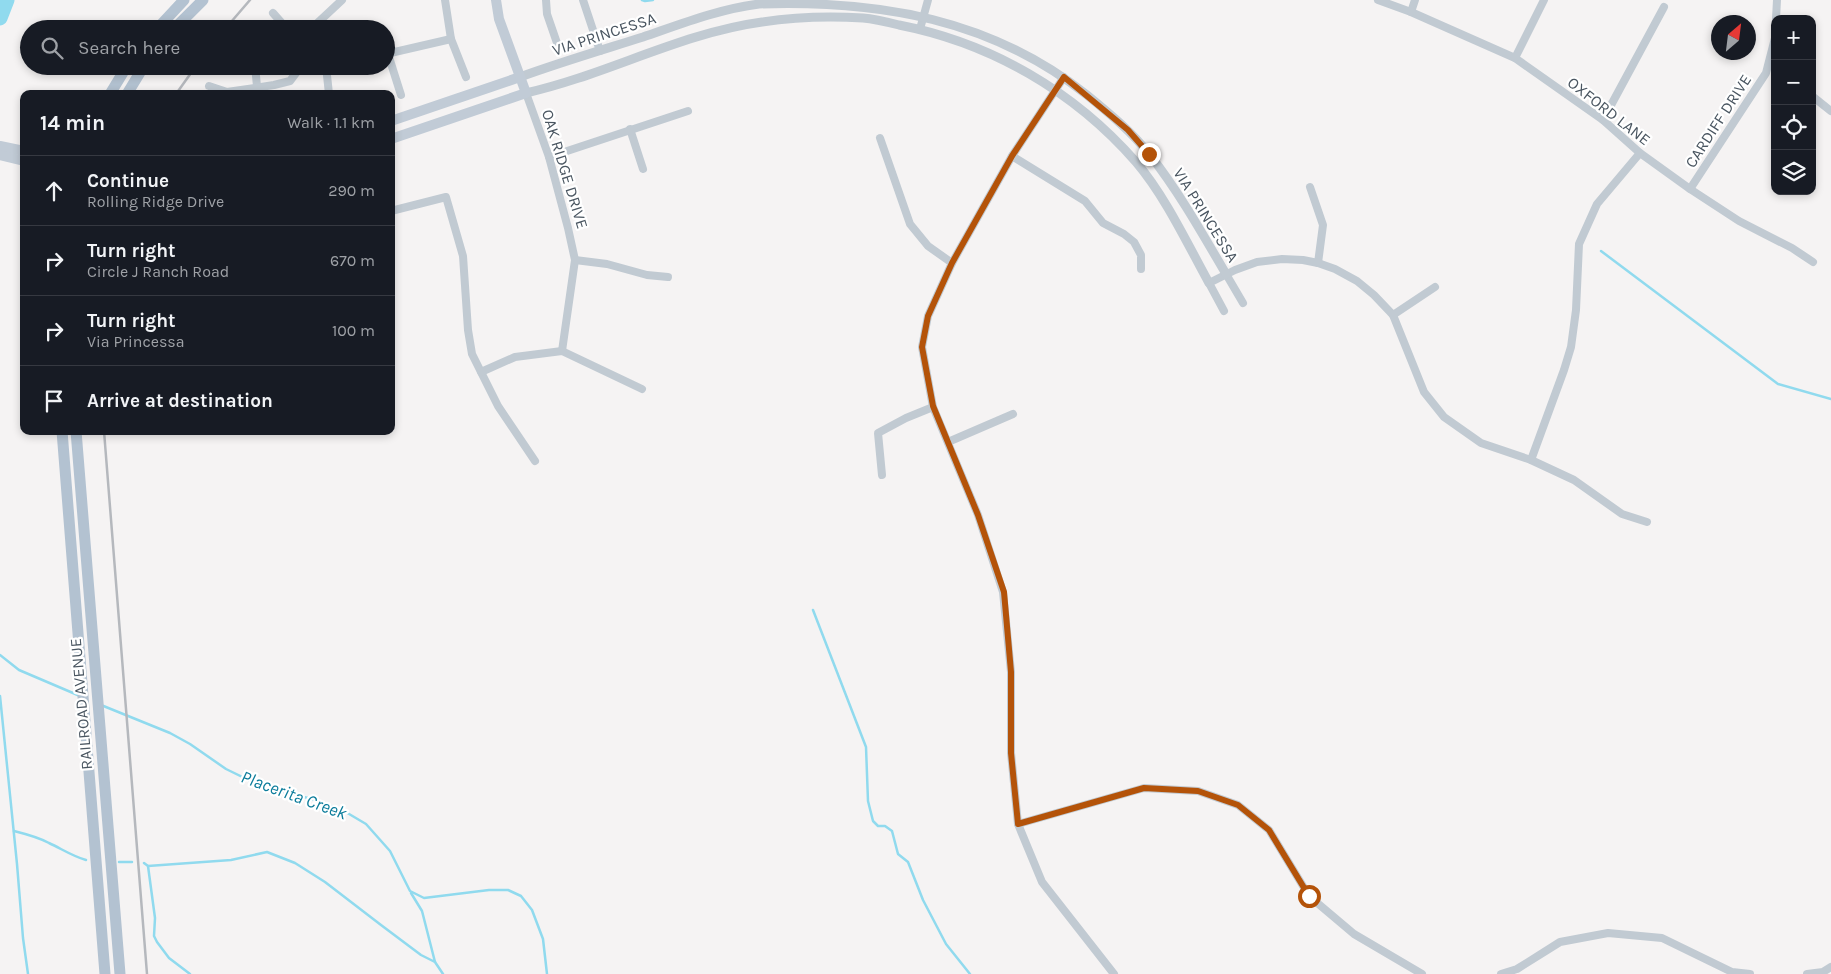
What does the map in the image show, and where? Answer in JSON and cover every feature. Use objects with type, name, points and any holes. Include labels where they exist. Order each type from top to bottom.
[{"type":"main road","points":[[165,20],[184,0]]},
{"type":"main road","points":[[183,20],[203,0]]},
{"type":"main road","name":"OAK RIDGE DRIVE","points":[[496,0],[499,20],[526,93]]},
{"type":"main road","points":[[112,90],[122,75]]},
{"type":"main road","points":[[129,90],[139,75]]},
{"type":"main road","name":"VIA PRINCESSA","points":[[395,120],[520,77]]},
{"type":"main road","name":"VIA PRINCESSA","points":[[395,138],[526,93]]},
{"type":"main road","points":[[0,146],[20,150]]},
{"type":"main road","points":[[0,155],[20,160]]},
{"type":"main road","name":"RAILROAD AVENUE","points":[[62,435],[105,974]]},
{"type":"main road","name":"RAILROAD AVENUE","points":[[76,435],[120,974]]},
{"type":"street","points":[[321,20],[342,0]]},
{"type":"street","points":[[444,0],[451,40],[466,77]]},
{"type":"street","points":[[546,0],[547,14],[557,43]]},
{"type":"street","points":[[583,0],[600,51]]},
{"type":"street","points":[[920,29],[928,0]]},
{"type":"street","name":"OXFORD LANE","points":[[1378,0],[1411,12],[1514,58],[1603,120],[1640,153],[1690,189],[1739,220],[1792,248],[1813,262]]},
{"type":"street","points":[[1411,12],[1415,0]]},
{"type":"street","points":[[1514,58],[1544,0]]},
{"type":"street","points":[[1776,15],[1777,0]]},
{"type":"street","name":"VIA PRINCESSA","points":[[520,77],[720,12],[758,4],[850,1],[924,13],[960,24],[1011,45],[1042,62],[1064,77],[1128,130],[1149,154],[1182,200],[1243,303]]},
{"type":"street","points":[[1603,120],[1664,7]]},
{"type":"street","points":[[273,13],[280,20]]},
{"type":"street","name":"VIA PRINCESSA","points":[[526,93],[698,37],[762,22],[829,17],[865,18],[920,29],[962,41],[990,53],[1056,90],[1104,129],[1137,164],[1168,209],[1224,311]]},
{"type":"street","points":[[395,52],[451,40]]},
{"type":"street","name":"CARDIFF DRIVE","points":[[1690,189],[1766,72],[1771,53]]},
{"type":"street","points":[[1766,72],[1771,75]]},
{"type":"street","points":[[256,75],[257,86]]},
{"type":"street","points":[[236,90],[290,81],[294,75]]},
{"type":"street","points":[[327,75],[329,90]]},
{"type":"street","points":[[394,75],[401,94]]},
{"type":"street","points":[[1064,77],[1012,156],[952,263],[928,316],[922,347],[933,406],[978,515],[1004,592],[1011,672],[1011,753],[1018,824],[1042,882],[1114,974]]},
{"type":"street","points":[[209,86],[220,90]]},
{"type":"street","name":"OAK RIDGE DRIVE","points":[[526,93],[549,157],[575,260],[562,351]]},
{"type":"street","points":[[1816,99],[1831,111]]},
{"type":"street","points":[[549,157],[630,129],[688,112]]},
{"type":"street","points":[[630,129],[643,169]]},
{"type":"street","points":[[880,138],[910,224],[928,246],[952,263]]},
{"type":"street","points":[[1531,460],[1571,347],[1576,310],[1580,244],[1597,204],[1640,153]]},
{"type":"street","points":[[1012,156],[1085,201],[1102,223],[1124,234],[1134,242],[1141,255],[1141,268]]},
{"type":"street","points":[[1310,187],[1322,225],[1318,263]]},
{"type":"street","points":[[395,210],[446,197],[463,256],[468,330],[472,354],[498,406],[535,460]]},
{"type":"street","points":[[1209,283],[1257,262],[1282,259],[1318,263],[1336,269],[1357,280],[1393,315],[1424,392],[1444,417],[1480,443],[1531,460],[1574,480],[1622,514],[1646,522]]},
{"type":"street","points":[[575,260],[607,264],[647,275],[668,277]]},
{"type":"street","points":[[1393,315],[1435,287]]},
{"type":"street","points":[[481,372],[514,357],[562,351],[642,389]]},
{"type":"street","points":[[882,475],[878,433],[933,406]]},
{"type":"street","points":[[948,442],[1013,414]]},
{"type":"street","points":[[1018,824],[1144,788],[1198,791],[1238,805],[1269,830],[1309,896],[1354,934],[1422,974]]},
{"type":"street","points":[[1501,974],[1517,969],[1560,942],[1608,932],[1662,938],[1732,972],[1750,974]]},
{"type":"street","points":[[1807,974],[1823,972],[1831,967]]},
{"type":"waterway","points":[[0,18],[7,0]]},
{"type":"waterway","points":[[642,0],[653,0]]},
{"type":"waterway","points":[[1601,251],[1778,384],[1831,399]]},
{"type":"waterway","points":[[813,610],[866,747],[868,801],[873,821],[878,826],[885,826],[892,831],[898,854],[908,862],[923,900],[946,944],[970,974]]},
{"type":"waterway","name":"Placerita Creek","points":[[0,655],[19,670],[80,696]]},
{"type":"waterway","points":[[0,696],[28,974]]},
{"type":"waterway","name":"Placerita Creek","points":[[101,705],[170,733],[190,744],[226,769],[263,787],[312,799],[344,811],[366,824],[390,851],[410,891],[424,898],[489,890],[508,890],[521,896],[532,910],[543,939],[547,974]]},
{"type":"waterway","points":[[14,831],[41,839],[86,860]]},
{"type":"waterway","points":[[148,866],[231,860],[267,852],[295,863],[325,882],[421,955],[435,962]]},
{"type":"waterway","points":[[119,862],[132,862]]},
{"type":"waterway","points":[[144,863],[148,866],[155,918],[154,936],[169,958],[190,974]]},
{"type":"waterway","points":[[411,893],[422,911],[435,962],[443,974]]},
{"type":"railway","points":[[233,20],[250,0]]},
{"type":"railway","points":[[179,90],[190,75]]},
{"type":"railway","points":[[104,435],[147,974]]},
{"type":"route","points":[[1149,154],[1128,130],[1064,77],[990,193],[952,263],[928,316],[922,347],[933,406],[978,515],[1004,592],[1011,672],[1011,753],[1018,824],[1144,788],[1198,791],[1238,805],[1269,830],[1309,896]]}]
